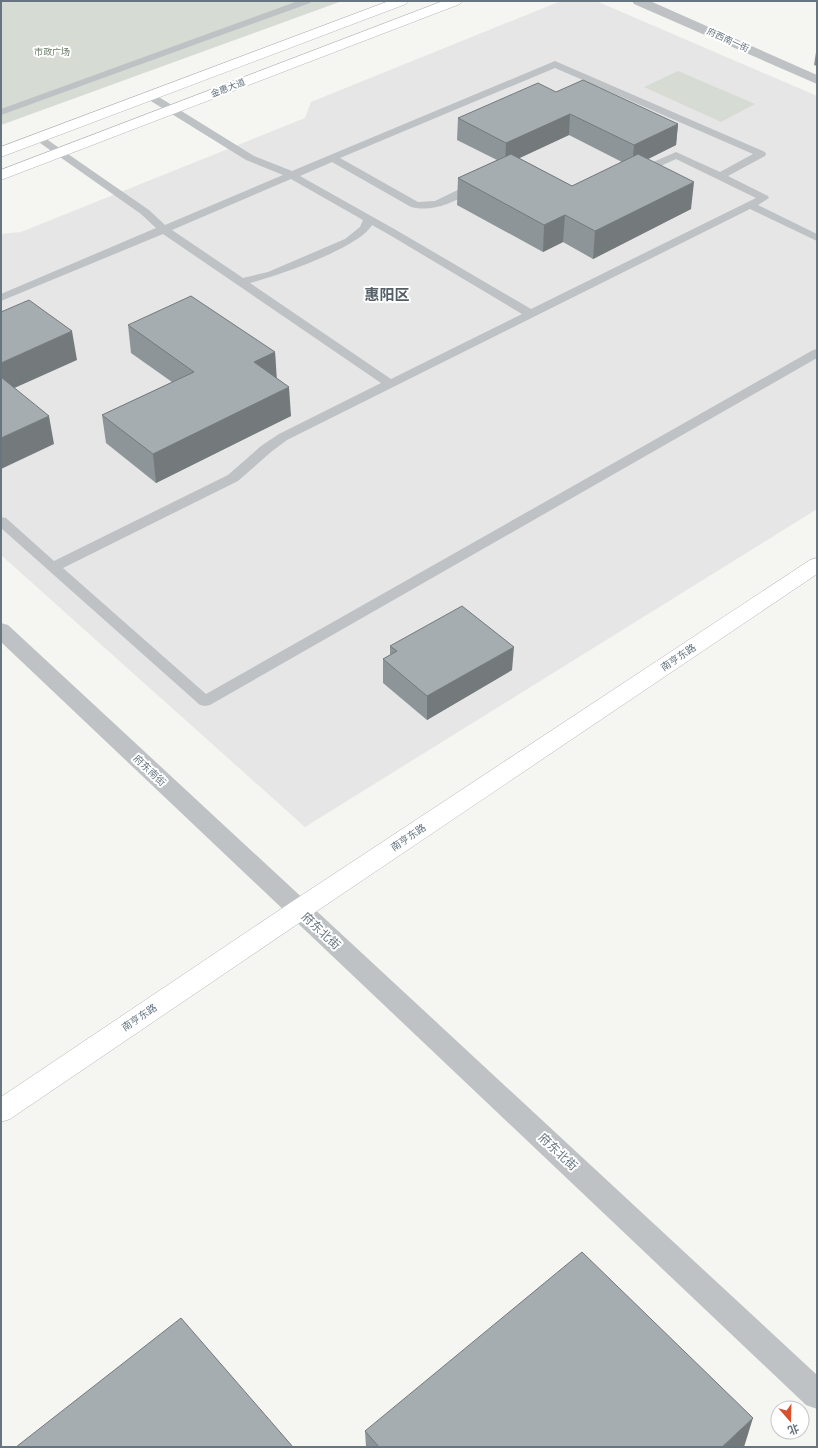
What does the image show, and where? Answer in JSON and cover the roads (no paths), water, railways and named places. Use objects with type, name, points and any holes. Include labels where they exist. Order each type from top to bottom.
[{"type":"main road","name":"金惠大道","points":[[1,152],[401,1]]},
{"type":"main road","name":"金惠大道","points":[[1,175],[455,1]]},
{"type":"main road","name":"南亨东路","points":[[1,1111],[299,910],[817,565]]},
{"type":"street","name":"府西南一街","points":[[639,1],[817,80]]},
{"type":"street","name":"府东南街","points":[[1,630],[299,910]]},
{"type":"street","name":"府东北街","points":[[299,910],[817,1395]]},
{"type":"lane","points":[[1,112],[308,1]]},
{"type":"lane","points":[[1,298],[554,64],[761,154],[720,176]]},
{"type":"lane","points":[[150,96],[250,158],[291,175],[530,314]]},
{"type":"lane","points":[[38,138],[145,212],[163,229],[390,384]]},
{"type":"lane","points":[[53,567],[233,478],[266,449],[283,437],[764,198],[676,155],[629,178]]},
{"type":"lane","points":[[332,158],[415,206],[421,207],[436,204],[487,180]]},
{"type":"lane","points":[[750,205],[817,238]]},
{"type":"lane","points":[[241,282],[272,274],[348,241],[364,228],[370,220]]},
{"type":"lane","points":[[1,521],[205,701],[817,353]]},
{"type":"district","name":"惠阳区","points":[[387,295]]},
{"type":"park label","name":"市政广场","points":[[52,52]]}]
